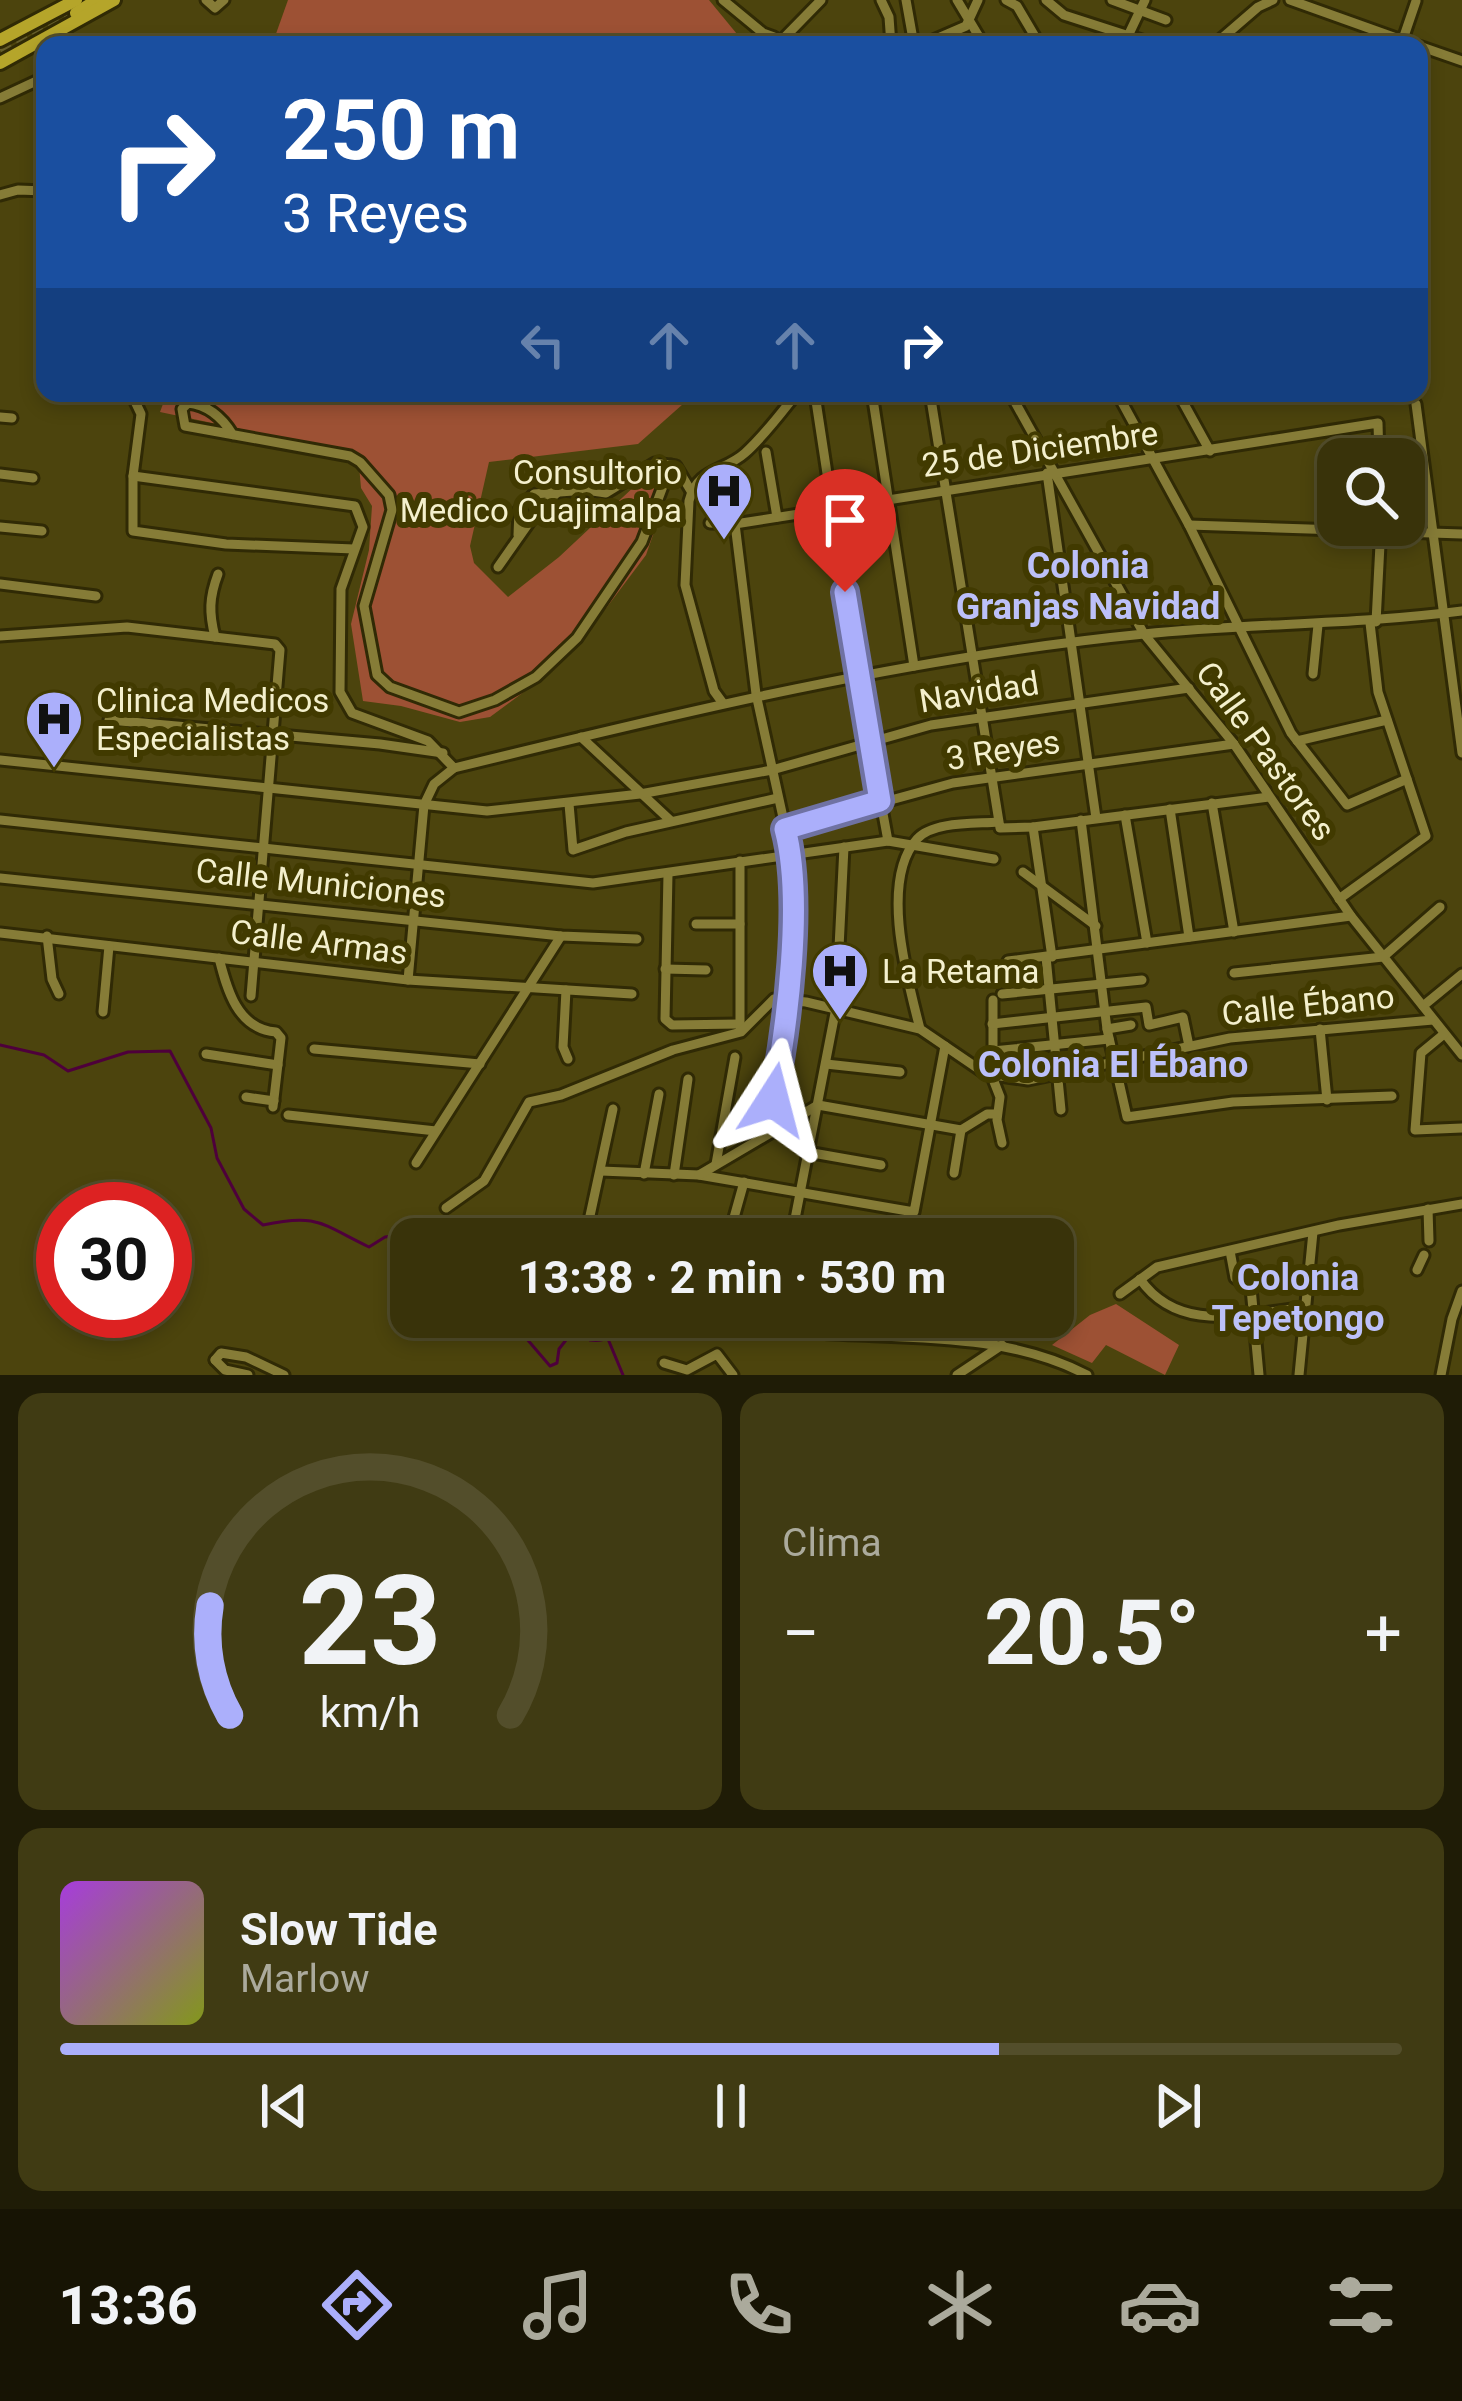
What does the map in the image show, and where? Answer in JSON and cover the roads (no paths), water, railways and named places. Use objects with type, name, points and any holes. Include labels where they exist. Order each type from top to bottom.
[{"type":"main road","points":[[0,40],[76,0]]},
{"type":"main road","points":[[55,26],[97,0]]},
{"type":"main road","points":[[49,36],[114,0]]},
{"type":"main road","points":[[0,63],[36,43]]},
{"type":"street","points":[[206,0],[215,8],[224,0]]},
{"type":"street","points":[[724,0],[768,36]]},
{"type":"street","points":[[778,36],[821,0]]},
{"type":"street","points":[[881,0],[889,16],[890,36]]},
{"type":"street","points":[[907,0],[918,36]]},
{"type":"street","points":[[958,0],[979,36]]},
{"type":"street","points":[[939,36],[970,21],[978,0]]},
{"type":"street","points":[[1006,0],[1017,6],[1035,36]]},
{"type":"street","points":[[1046,0],[1064,15],[1128,36],[1142,5]]},
{"type":"street","points":[[1111,0],[1142,5],[1166,20]]},
{"type":"street","points":[[1224,36],[1273,0]]},
{"type":"street","points":[[1290,0],[1383,36]]},
{"type":"street","points":[[1404,36],[1416,1]]},
{"type":"street","points":[[1428,49],[1462,61]]},
{"type":"street","points":[[0,98],[36,81]]},
{"type":"street","points":[[0,195],[36,191]]},
{"type":"street","points":[[135,402],[141,414],[133,476],[133,530],[226,544],[354,549]]},
{"type":"street","points":[[722,702],[714,691],[685,585],[691,490],[707,472],[744,454],[789,402]]},
{"type":"street","points":[[816,402],[888,841]]},
{"type":"street","points":[[873,402],[914,666]]},
{"type":"street","points":[[931,402],[1001,826]]},
{"type":"street","name":"Calle Pastores","points":[[1015,402],[1144,634],[1234,744],[1351,916],[1444,1034],[1459,1046]]},
{"type":"street","points":[[1122,402],[1297,741],[1347,805],[1407,778]]},
{"type":"street","points":[[1183,402],[1210,451]]},
{"type":"street","points":[[233,435],[225,422],[199,404],[188,403],[182,410],[185,426],[233,435],[350,456],[388,495],[392,510],[388,531],[364,606],[377,675],[390,687],[459,712],[495,700],[536,677],[577,638],[642,542],[673,466]]},
{"type":"street","points":[[1416,404],[1462,753]]},
{"type":"street","name":"25 de Diciembre","points":[[710,523],[735,524],[1378,423],[1378,438]]},
{"type":"street","points":[[766,452],[777,517]]},
{"type":"street","points":[[498,567],[515,548],[519,510],[534,494],[605,493],[655,464],[707,472]]},
{"type":"street","points":[[673,466],[691,490]]},
{"type":"street","points":[[1050,472],[1096,818]]},
{"type":"street","points":[[0,473],[33,478]]},
{"type":"street","points":[[133,476],[355,506],[362,519],[341,589],[340,692],[352,712],[428,741],[454,768]]},
{"type":"street","points":[[735,524],[756,694],[791,854],[788,999],[767,1133]]},
{"type":"street","points":[[1189,525],[1317,527]]},
{"type":"street","points":[[0,527],[43,531]]},
{"type":"street","points":[[1425,533],[1462,534]]},
{"type":"street","points":[[1339,899],[1426,836],[1378,692],[1373,623],[1379,546]]},
{"type":"street","points":[[215,637],[209,614],[218,574]]},
{"type":"street","points":[[0,584],[96,596]]},
{"type":"street","points":[[408,980],[424,806],[434,784],[454,768],[756,694],[971,656],[1144,634],[1373,623],[1462,611]]},
{"type":"street","points":[[1312,674],[1318,625]]},
{"type":"street","points":[[0,636],[127,627],[274,644],[281,659],[251,996]]},
{"type":"street","name":"Navidad","points":[[0,760],[487,811],[640,794],[772,770],[980,716],[1189,688]]},
{"type":"street","points":[[109,720],[443,753]]},
{"type":"street","points":[[1297,741],[1387,720]]},
{"type":"street","points":[[581,737],[671,821]]},
{"type":"street","name":"3 Reyes","points":[[785,829],[880,801],[990,778],[1234,744]]},
{"type":"street","points":[[920,1029],[906,975],[899,914],[901,875],[913,846],[929,832],[1033,827],[1269,797]]},
{"type":"street","points":[[569,804],[573,850],[671,821],[778,798]]},
{"type":"street","points":[[1212,803],[1234,932]]},
{"type":"street","points":[[1170,809],[1190,937]]},
{"type":"street","points":[[1125,815],[1147,943]]},
{"type":"street","points":[[0,820],[593,883],[888,841],[994,859]]},
{"type":"street","points":[[1082,820],[1105,1014],[1125,1114],[1132,1118],[1233,1102],[1392,1096]]},
{"type":"street","points":[[1033,827],[1061,1110]]},
{"type":"street","points":[[795,1218],[836,1008],[844,848]]},
{"type":"street","points":[[740,861],[740,1029]]},
{"type":"street","points":[[1023,872],[1096,926]]},
{"type":"street","points":[[668,874],[665,1019],[672,1024],[740,1029]]},
{"type":"street","name":"Calle Municiones","points":[[0,878],[561,936],[637,939]]},
{"type":"street","points":[[1234,974],[1383,956],[1440,907]]},
{"type":"street","points":[[1008,961],[1351,916]]},
{"type":"street","points":[[696,924],[740,924]]},
{"type":"street","name":"Calle Armas","points":[[0,933],[408,980],[632,994]]},
{"type":"street","points":[[47,936],[52,979],[59,994]]},
{"type":"street","points":[[416,1163],[561,936]]},
{"type":"street","points":[[103,1012],[109,946]]},
{"type":"street","points":[[219,958],[234,1003],[248,1022],[281,1038],[273,1104],[247,1096]]},
{"type":"street","points":[[665,969],[706,970]]},
{"type":"street","points":[[1423,1006],[1462,974]]},
{"type":"street","points":[[1002,1143],[1000,1096],[993,1076],[992,1024],[998,998],[1142,980]]},
{"type":"street","points":[[566,990],[563,1047],[568,1059]]},
{"type":"street","points":[[446,1208],[484,1181],[529,1102],[561,1095],[740,1029],[774,999],[836,1008],[920,1029],[993,1076]]},
{"type":"street","points":[[992,1024],[1146,1007],[1149,1024],[1183,1017],[1189,1046]]},
{"type":"street","name":"Calle Ébano","points":[[993,1076],[1028,1080],[1189,1046],[1433,1020]]},
{"type":"street","points":[[993,1051],[1108,1034],[1131,1025]]},
{"type":"street","points":[[1320,1029],[1327,1100]]},
{"type":"street","points":[[1444,1034],[1421,1053],[1415,1130],[1462,1128]]},
{"type":"street","points":[[601,1172],[699,1175],[914,1212],[945,1046]]},
{"type":"street","points":[[314,1049],[479,1064]]},
{"type":"street","points":[[206,1054],[278,1065]]},
{"type":"street","points":[[716,1165],[735,1057]]},
{"type":"street","points":[[826,1064],[900,1072]]},
{"type":"street","points":[[674,1174],[688,1079]]},
{"type":"street","points":[[644,1174],[658,1094]]},
{"type":"street","points":[[699,1175],[818,1105],[961,1130],[987,1114],[998,1114]]},
{"type":"street","points":[[590,1218],[613,1109]]},
{"type":"street","points":[[288,1115],[436,1131]]},
{"type":"street","points":[[954,1173],[961,1130]]},
{"type":"street","points":[[807,1152],[881,1165]]},
{"type":"street","points":[[734,1218],[744,1182]]},
{"type":"street","points":[[1120,1294],[1156,1267],[1462,1204]]},
{"type":"street","points":[[1428,1209],[1429,1241]]},
{"type":"street","points":[[1299,1375],[1313,1232]]},
{"type":"street","points":[[1230,1251],[1234,1278],[1251,1288],[1259,1375]]},
{"type":"street","points":[[1417,1270],[1424,1255]]},
{"type":"street","points":[[1140,1279],[1145,1287],[1196,1318],[1303,1308]]},
{"type":"street","points":[[1441,1375],[1462,1292]]},
{"type":"street","points":[[894,1338],[1002,1345],[1064,1362],[1087,1375]]},
{"type":"street","points":[[957,1375],[1002,1345]]},
{"type":"street","points":[[248,1375],[225,1370],[215,1360],[221,1353],[246,1357],[284,1375]]},
{"type":"street","points":[[664,1363],[687,1370],[718,1354],[733,1375]]},
{"type":"waterway","points":[[0,1045],[44,1055],[68,1071],[128,1052],[170,1051],[211,1128],[217,1158],[244,1209],[263,1225],[308,1221],[369,1247],[390,1236]]},
{"type":"waterway","points":[[526,1338],[550,1366],[557,1363],[559,1349],[568,1338]]},
{"type":"waterway","points":[[589,1338],[605,1338]]},
{"type":"waterway","points":[[608,1339],[623,1375]]},
{"type":"tunnel","points":[[0,50],[80,8]]},
{"type":"place","name":"Consultorio Medico Cuajimalpa","points":[[724,542]]},
{"type":"place","name":"Clinica Medicos Especialistas","points":[[54,770]]},
{"type":"place","name":"La Retama","points":[[840,1022]]},
{"type":"district","name":"Colonia Granjas Navidad","points":[[1088,586]]},
{"type":"district","name":"Colonia El Ébano","points":[[1113,1065]]},
{"type":"district","name":"Colonia Tepetongo","points":[[1298,1298]]}]
